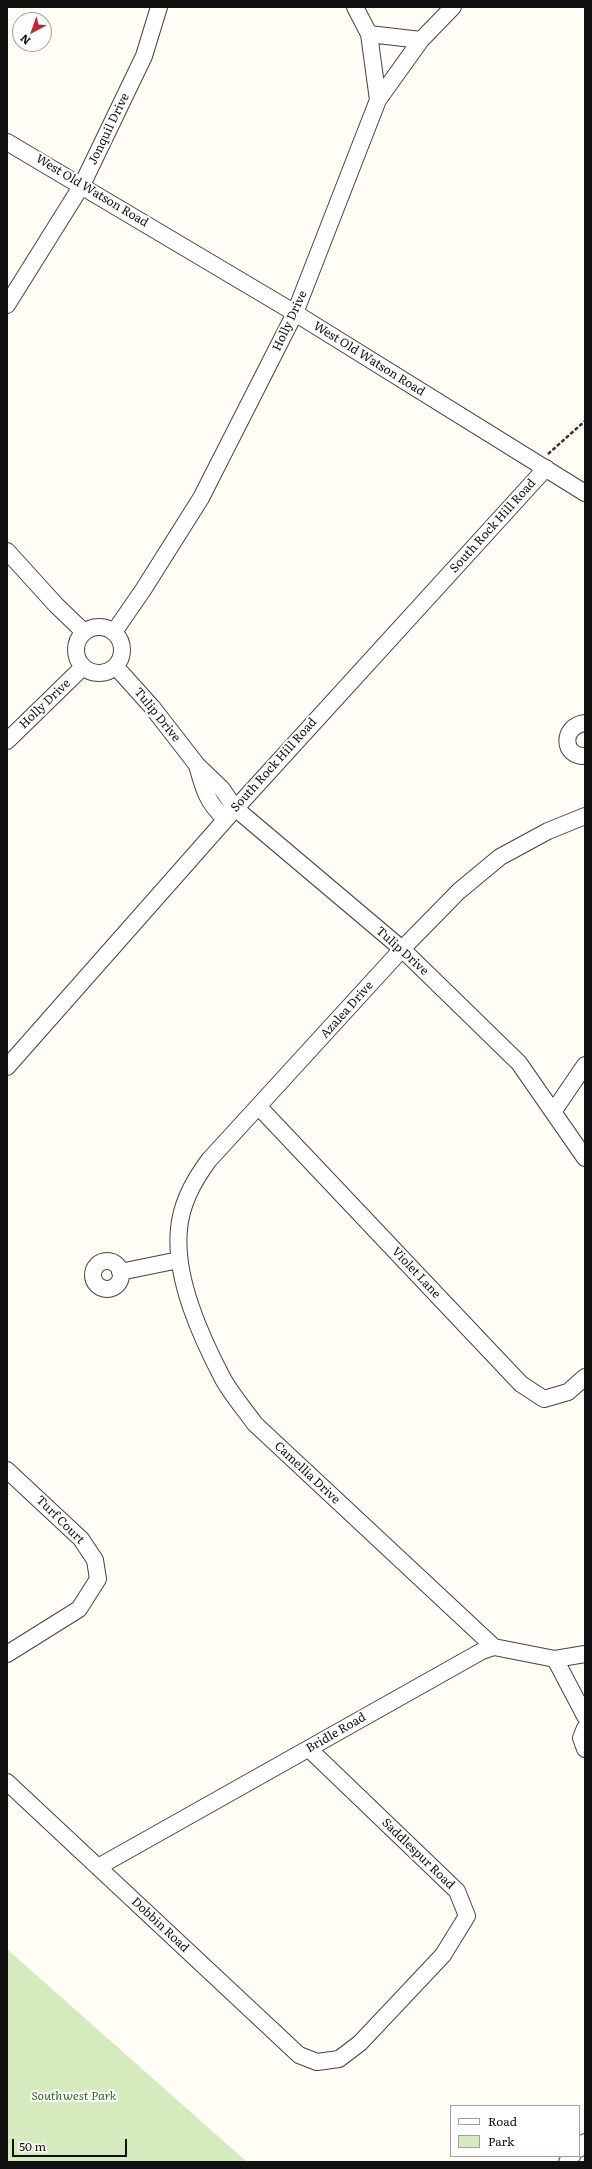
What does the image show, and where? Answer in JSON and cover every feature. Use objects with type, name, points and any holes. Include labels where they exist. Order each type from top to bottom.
[{"type":"street","name":"Jonquil Drive","points":[[7,305],[82,185],[144,56],[159,7]]},
{"type":"street","points":[[354,7],[369,34],[378,100]]},
{"type":"street","name":"Holly Drive","points":[[114,632],[143,590],[201,498],[295,314],[378,100],[421,40],[453,7]]},
{"type":"street","points":[[369,34],[421,40]]},
{"type":"street","name":"West Old Watson Road","points":[[7,142],[82,185],[295,314],[585,493]]},
{"type":"street","name":"South Rock Hill Road","points":[[7,1067],[541,465]]},
{"type":"street","points":[[7,551],[56,605],[84,632]]},
{"type":"street","points":[[99,626],[114,632],[119,637],[123,653],[116,667],[104,674],[96,674],[83,667],[76,653],[76,645],[84,632],[99,626]]},
{"type":"street","name":"Holly Drive","points":[[7,741],[83,667]]},
{"type":"street","name":"Tulip Drive","points":[[116,667],[152,706],[197,765],[222,789],[230,814],[402,949],[519,1063],[585,1158]]},
{"type":"street","points":[[585,723],[575,726],[570,730],[567,740],[571,751],[585,756]]},
{"type":"street","name":"Azalea Drive","points":[[179,1260],[179,1229],[194,1181],[209,1160],[402,949],[459,891],[500,857],[548,831],[585,816]]},
{"type":"street","points":[[553,1112],[585,1065]]},
{"type":"street","name":"Violet Lane","points":[[259,1106],[521,1384],[544,1399],[568,1392],[585,1377]]},
{"type":"street","points":[[120,1272],[179,1260]]},
{"type":"street","name":"Camellia Drive","points":[[179,1260],[188,1303],[220,1373],[255,1424],[494,1647]]},
{"type":"street","name":"Turf Court","points":[[7,1470],[81,1539],[95,1560],[98,1579],[79,1609],[7,1654]]},
{"type":"street","points":[[494,1647],[555,1659],[585,1654]]},
{"type":"street","name":"Bridle Road","points":[[98,1867],[482,1651],[494,1647]]},
{"type":"street","points":[[555,1659],[585,1716]]},
{"type":"street","points":[[585,1728],[581,1738],[585,1749]]},
{"type":"street","name":"Saddlespur Road","points":[[309,1749],[457,1891],[466,1916],[444,1955],[360,2043],[339,2058],[317,2062]]},
{"type":"street","name":"Dobbin Road","points":[[7,1782],[299,2056],[317,2062]]},
{"type":"path","points":[[541,465],[585,421]]},
{"type":"green space","name":"Southwest Park","points":[[7,1949],[247,2162],[7,2162]]}]
